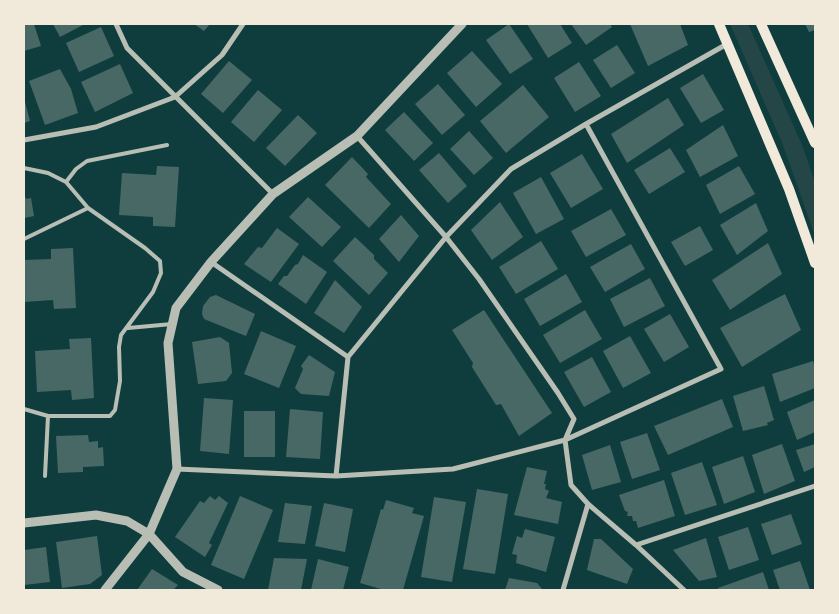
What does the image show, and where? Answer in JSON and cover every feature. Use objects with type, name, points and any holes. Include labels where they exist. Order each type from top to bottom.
[{"type":"main road","points":[[719,24],[789,189],[815,263]]},
{"type":"main road","points":[[761,24],[815,143]]},
{"type":"street","points":[[116,24],[126,48],[273,194]]},
{"type":"street","points":[[24,140],[96,127],[175,97],[222,55],[243,24]]},
{"type":"street","points":[[105,590],[149,534],[177,469],[168,343],[176,308],[211,262],[273,194],[357,136],[462,24]]},
{"type":"street","points":[[336,476],[348,357],[446,238],[511,170],[586,124],[727,44]]},
{"type":"street","points":[[177,469],[336,476],[453,469],[565,440],[721,369],[586,124]]},
{"type":"street","points":[[357,136],[480,279],[574,419],[565,440],[571,485],[588,504],[684,590]]},
{"type":"street","points":[[211,262],[348,357]]},
{"type":"street","points":[[636,545],[815,486]]},
{"type":"street","points":[[563,590],[588,504]]},
{"type":"street","points":[[24,523],[96,515],[127,520],[149,534],[183,572],[218,590]]},
{"type":"lane","points":[[66,182],[87,161],[167,145]]},
{"type":"lane","points":[[24,168],[48,173],[66,182],[88,208],[145,248],[160,261],[161,273],[153,292],[121,336],[119,347],[120,381],[115,410],[110,416],[48,416],[24,409]]},
{"type":"lane","points":[[24,239],[88,208]]},
{"type":"lane","points":[[128,328],[172,324]]},
{"type":"lane","points":[[45,476],[48,416]]},
{"type":"shaded area","points":[[730,24],[748,24],[802,145],[815,182],[815,236],[783,145]]},
{"type":"building","points":[[24,24],[34,24],[41,46],[24,51]]},
{"type":"building","points":[[53,24],[85,24],[60,37]]},
{"type":"building","points":[[194,24],[210,24],[204,31]]},
{"type":"building","points":[[509,24],[533,59],[510,74],[486,40]]},
{"type":"building","points":[[527,24],[560,24],[572,43],[548,58]]},
{"type":"building","points":[[571,24],[610,24],[612,27],[586,45]]},
{"type":"building","points":[[630,24],[680,24],[688,45],[648,66]]},
{"type":"building","points":[[805,24],[815,24],[815,30],[809,32]]},
{"type":"building","points":[[101,27],[114,56],[79,72],[66,43]]},
{"type":"building","points":[[617,45],[635,73],[611,88],[593,60]]},
{"type":"building","points":[[472,51],[502,84],[476,107],[447,73]]},
{"type":"building","points":[[229,61],[252,80],[223,113],[201,94]]},
{"type":"building","points":[[579,62],[601,96],[575,112],[554,78]]},
{"type":"building","points":[[120,64],[133,93],[95,112],[81,82]]},
{"type":"building","points":[[60,69],[71,89],[78,113],[45,125],[29,81]]},
{"type":"building","points":[[703,74],[724,110],[701,123],[680,88]]},
{"type":"building","points":[[438,84],[465,115],[442,135],[415,104]]},
{"type":"building","points":[[523,85],[549,117],[506,153],[480,121]]},
{"type":"building","points":[[258,90],[282,110],[254,142],[231,122]]},
{"type":"building","points":[[24,98],[30,121],[24,123]]},
{"type":"building","points":[[668,98],[684,125],[627,163],[611,134]]},
{"type":"building","points":[[404,112],[433,143],[414,161],[385,130]]},
{"type":"building","points":[[298,115],[317,133],[285,166],[266,148]]},
{"type":"building","points":[[723,125],[738,156],[700,177],[686,150]]},
{"type":"building","points":[[469,131],[493,158],[474,175],[450,149]]},
{"type":"building","points":[[670,148],[685,172],[649,194],[634,170]]},
{"type":"building","points":[[439,153],[467,186],[448,203],[419,170]]},
{"type":"building","points":[[582,154],[603,189],[571,208],[550,173]]},
{"type":"building","points":[[352,157],[368,174],[366,177],[391,204],[369,228],[325,185]]},
{"type":"building","points":[[157,166],[179,167],[175,227],[153,226],[153,217],[119,215],[122,173],[156,175]]},
{"type":"building","points":[[739,166],[755,194],[720,214],[706,185]]},
{"type":"building","points":[[541,177],[564,219],[536,234],[513,193]]},
{"type":"building","points":[[24,194],[26,199],[31,198],[34,216],[24,218]]},
{"type":"building","points":[[308,197],[341,227],[322,247],[289,217]]},
{"type":"building","points":[[500,202],[523,237],[492,260],[471,230]]},
{"type":"building","points":[[756,203],[768,231],[737,255],[720,225]]},
{"type":"building","points":[[611,209],[626,235],[586,257],[571,231]]},
{"type":"building","points":[[401,215],[419,236],[399,262],[379,239]]},
{"type":"building","points":[[700,226],[713,250],[685,266],[671,242]]},
{"type":"building","points":[[277,228],[299,244],[271,282],[244,264],[258,247],[262,248]]},
{"type":"building","points":[[355,237],[374,255],[374,259],[388,273],[369,295],[333,261]]},
{"type":"building","points":[[541,241],[558,269],[516,294],[499,267]]},
{"type":"building","points":[[768,243],[782,274],[730,310],[712,280]]},
{"type":"building","points":[[631,244],[645,269],[605,292],[590,267]]},
{"type":"building","points":[[73,248],[76,308],[54,309],[53,300],[24,302],[24,260],[51,259],[51,249]]},
{"type":"building","points":[[303,255],[327,272],[306,304],[278,284],[298,264]]},
{"type":"building","points":[[566,274],[582,302],[540,326],[524,299]]},
{"type":"building","points":[[650,278],[665,306],[624,327],[610,299]]},
{"type":"building","points":[[335,280],[362,307],[344,333],[314,313]]},
{"type":"building","points":[[785,294],[801,330],[742,367],[720,328]]},
{"type":"building","points":[[216,295],[255,314],[246,336],[204,319],[202,314],[203,306],[210,297]]},
{"type":"building","points":[[484,310],[552,413],[519,436],[501,404],[496,405],[452,330]]},
{"type":"building","points":[[585,310],[602,339],[560,363],[543,335]]},
{"type":"building","points":[[670,314],[689,347],[664,362],[644,329]]},
{"type":"building","points":[[261,331],[296,346],[279,388],[244,374]]},
{"type":"building","points":[[630,336],[651,373],[623,388],[603,351]]},
{"type":"building","points":[[220,337],[229,343],[232,373],[226,381],[198,384],[192,342]]},
{"type":"building","points":[[91,338],[94,398],[72,400],[71,390],[37,392],[35,351],[70,349],[69,339]]},
{"type":"building","points":[[309,355],[335,372],[329,396],[301,394],[295,388],[303,369],[301,366]]},
{"type":"building","points":[[592,357],[611,392],[584,407],[564,372]]},
{"type":"building","points":[[813,361],[815,367],[815,388],[780,402],[772,374]]},
{"type":"building","points":[[764,386],[774,420],[767,423],[768,425],[743,431],[733,396]]},
{"type":"building","points":[[204,398],[233,400],[229,454],[200,451]]},
{"type":"building","points":[[722,399],[733,427],[668,455],[654,426]]},
{"type":"building","points":[[815,400],[815,432],[797,440],[787,412]]},
{"type":"building","points":[[290,409],[323,412],[320,459],[286,457]]},
{"type":"building","points":[[244,411],[275,411],[275,457],[244,457]]},
{"type":"building","points":[[647,433],[660,470],[632,479],[620,442]]},
{"type":"building","points":[[88,435],[89,442],[98,441],[98,448],[103,447],[104,466],[83,467],[83,472],[58,473],[56,436]]},
{"type":"building","points":[[782,444],[795,481],[764,494],[752,455]]},
{"type":"building","points":[[815,444],[815,467],[804,472],[796,450]]},
{"type":"building","points":[[610,445],[621,482],[592,490],[582,455]]},
{"type":"building","points":[[743,456],[755,492],[724,504],[712,467]]},
{"type":"building","points":[[702,462],[717,505],[685,515],[671,473]]},
{"type":"building","points":[[527,467],[547,471],[544,484],[546,484],[545,489],[549,491],[546,498],[562,502],[558,524],[514,515]]},
{"type":"building","points":[[664,480],[675,516],[638,528],[632,516],[627,516],[628,512],[625,511],[619,495]]},
{"type":"building","points":[[477,489],[508,494],[495,574],[463,569]]},
{"type":"building","points":[[210,496],[215,500],[219,496],[228,503],[209,543],[212,545],[205,557],[175,537],[200,501],[204,503]]},
{"type":"building","points":[[240,496],[273,510],[244,579],[211,565]]},
{"type":"building","points":[[434,497],[466,502],[452,582],[421,577]]},
{"type":"building","points":[[386,500],[414,508],[412,513],[424,516],[403,590],[384,590],[360,583],[381,509],[383,510]]},
{"type":"building","points":[[285,503],[312,506],[305,544],[278,542]]},
{"type":"building","points":[[324,503],[353,509],[345,552],[315,546]]},
{"type":"building","points":[[791,514],[802,544],[772,555],[761,524]]},
{"type":"building","points":[[748,527],[759,560],[729,570],[718,537]]},
{"type":"building","points":[[525,529],[555,537],[546,572],[516,563],[517,555],[512,554],[517,536],[522,538]]},
{"type":"building","points":[[97,536],[102,575],[90,584],[62,588],[56,542]]},
{"type":"building","points":[[706,538],[717,577],[699,581],[673,550]]},
{"type":"building","points":[[594,539],[601,539],[633,569],[627,584],[587,570]]},
{"type":"building","points":[[46,547],[50,582],[24,585],[24,550]]},
{"type":"building","points":[[274,558],[307,559],[301,590],[268,590]]},
{"type":"building","points":[[318,559],[349,567],[343,590],[311,590]]},
{"type":"building","points":[[800,561],[810,590],[780,590],[773,570]]},
{"type":"building","points":[[152,569],[178,585],[173,590],[137,590]]},
{"type":"building","points":[[763,572],[769,590],[718,590],[718,588]]},
{"type":"building","points":[[509,578],[537,583],[543,590],[505,590]]}]
